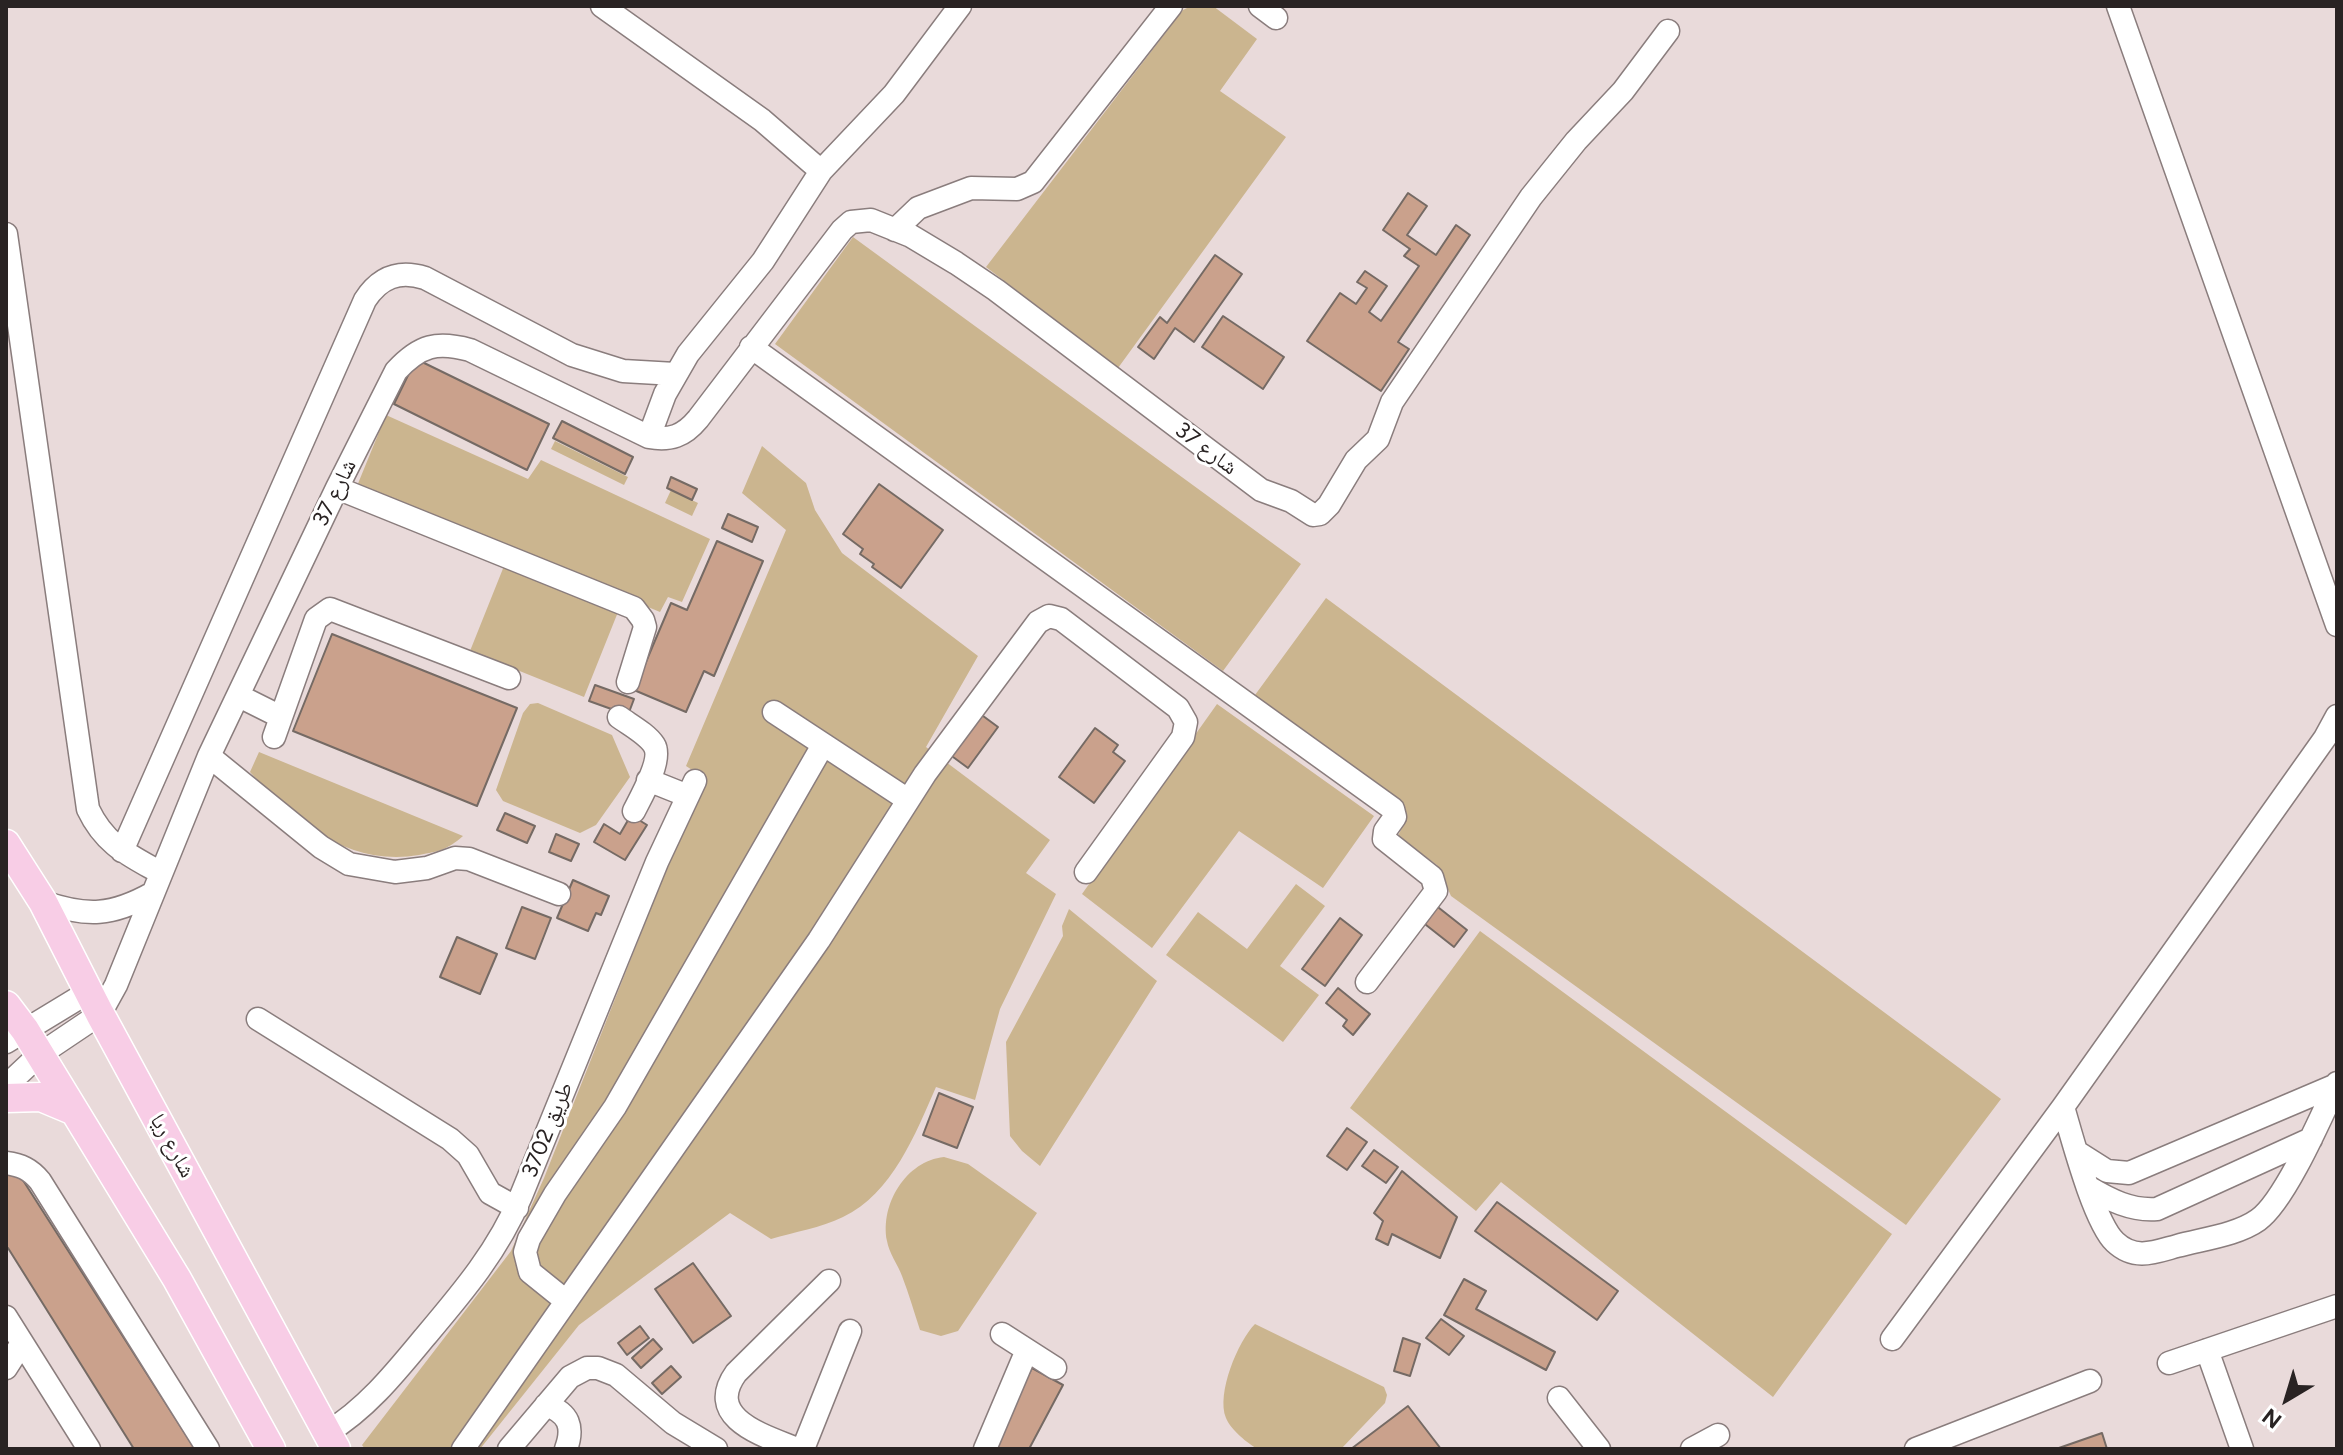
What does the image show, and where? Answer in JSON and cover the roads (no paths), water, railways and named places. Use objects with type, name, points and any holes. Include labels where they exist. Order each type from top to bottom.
[{"type":"main road","name":"شارع ريا","points":[[6,844],[43,902],[332,1441]]},
{"type":"main road","points":[[6,1005],[16,1036],[39,1055],[177,1279],[271,1449]]},
{"type":"main road","points":[[6,1098],[41,1097],[72,1110]]},
{"type":"street","points":[[602,6],[762,120],[821,171]]},
{"type":"street","points":[[649,437],[675,374],[763,261],[821,171],[894,94],[960,6]]},
{"type":"street","points":[[895,230],[918,208],[971,188],[1017,189],[1033,182],[1171,6]]},
{"type":"street","points":[[2118,6],[2337,625]]},
{"type":"street","name":"شارع 37","points":[[95,1002],[130,955],[209,756],[337,488],[396,371],[410,356],[429,346],[450,344],[470,350],[649,437],[671,438],[691,428],[846,226],[864,219],[895,230],[956,263],[1261,490],[1291,501],[1313,515],[1320,514],[1356,460],[1378,439],[1392,402],[1531,197],[1576,141],[1623,91],[1668,31]]},
{"type":"street","points":[[6,234],[88,809],[97,829],[157,883],[128,907],[99,913],[70,912],[43,902]]},
{"type":"street","points":[[122,851],[365,300],[373,288],[397,274],[411,274],[425,278],[572,355],[623,371],[675,374]]},
{"type":"street","points":[[751,347],[1393,809],[1395,817],[1385,831],[1384,839],[1432,877],[1436,891],[1367,982]]},
{"type":"street","points":[[337,488],[634,608],[643,620],[645,635],[628,682]]},
{"type":"street","points":[[239,696],[277,727],[316,619],[330,609],[509,678]]},
{"type":"street","points":[[463,1449],[819,940],[908,800],[1038,622],[1049,616],[1061,619],[1178,708],[1186,722],[1183,737],[1086,872]]},
{"type":"street","points":[[774,712],[908,800]]},
{"type":"street","points":[[1892,1339],[2331,736],[2337,716]]},
{"type":"street","points":[[619,717],[654,744],[657,755],[634,811]]},
{"type":"street","points":[[566,1301],[530,1272],[525,1259],[526,1245],[555,1194],[615,1107],[823,745]]},
{"type":"street","points":[[209,756],[321,847],[349,864],[395,872],[427,868],[455,858],[469,859],[559,894]]},
{"type":"street","name":"طريق 3702","points":[[332,1441],[477,1276],[517,1208],[657,862],[692,788],[648,780]]},
{"type":"street","points":[[16,1036],[95,1002]]},
{"type":"street","points":[[6,1086],[95,1002]]},
{"type":"street","points":[[258,1019],[450,1139],[468,1155],[490,1193],[517,1208]]},
{"type":"street","points":[[2063,1107],[2088,1187],[2114,1241],[2132,1253],[2143,1255],[2241,1228],[2258,1220],[2273,1204],[2311,1139],[2336,1084]]},
{"type":"street","points":[[2077,1152],[2107,1171],[2129,1173],[2336,1084]]},
{"type":"street","points":[[2088,1187],[2121,1205],[2144,1210],[2157,1209],[2311,1139]]},
{"type":"street","points":[[6,1163],[19,1164],[40,1181],[208,1449]]},
{"type":"street","points":[[829,1281],[736,1373],[728,1388],[728,1404],[736,1419],[750,1429],[800,1449],[850,1331]]},
{"type":"street","points":[[2169,1363],[2337,1306]]},
{"type":"street","points":[[6,1317],[89,1449]]},
{"type":"street","points":[[1002,1334],[1055,1368]]},
{"type":"street","points":[[6,1368],[22,1343]]},
{"type":"street","points":[[985,1449],[1027,1350]]},
{"type":"street","points":[[2207,1350],[2242,1449]]},
{"type":"street","points":[[509,1449],[570,1377],[587,1368],[608,1370],[673,1423],[716,1449]]},
{"type":"street","points":[[1916,1449],[2090,1381]]},
{"type":"street","points":[[1559,1398],[1599,1449]]},
{"type":"street","points":[[546,1405],[556,1409],[568,1421],[570,1438],[566,1449]]},
{"type":"street","points":[[1692,1449],[1718,1435]]}]
